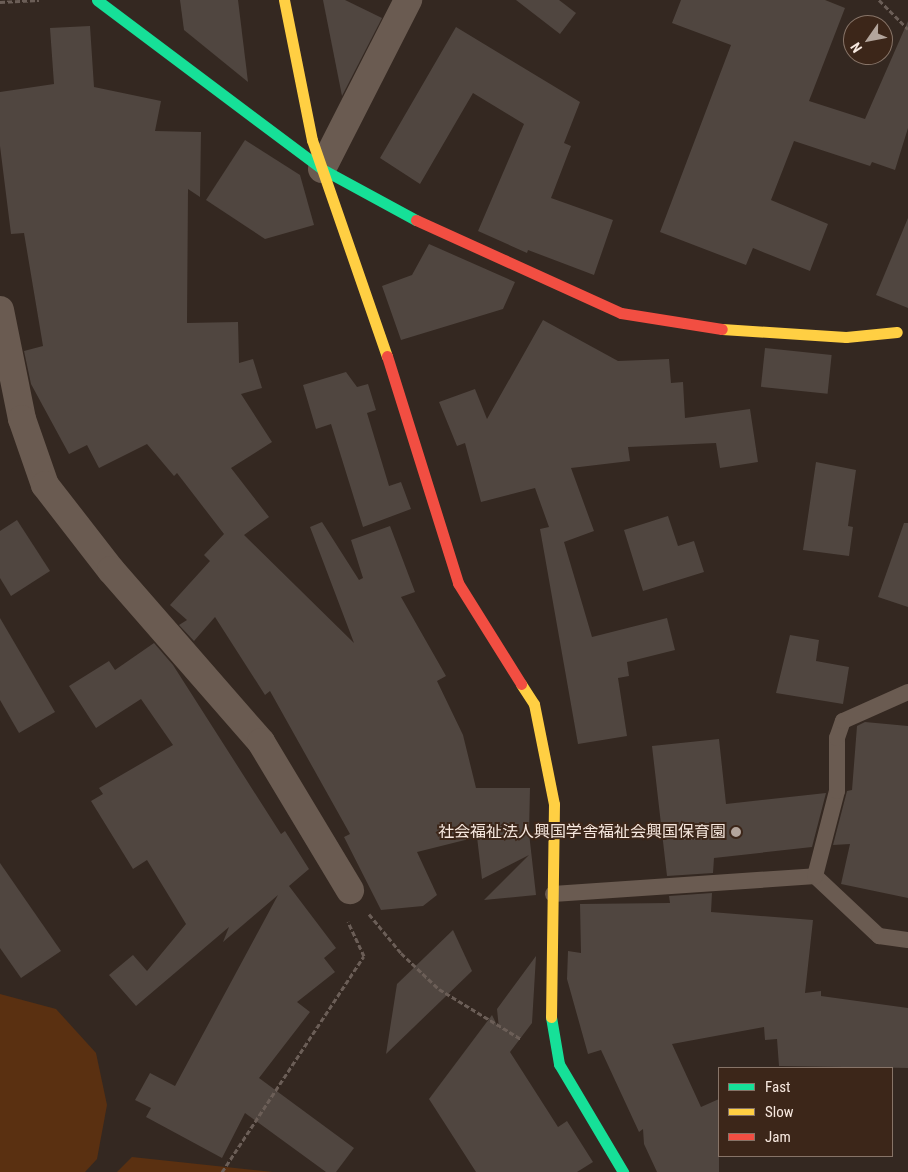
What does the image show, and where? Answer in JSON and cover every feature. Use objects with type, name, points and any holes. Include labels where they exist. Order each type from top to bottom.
[{"type":"street","points":[[97,0],[322,169],[382,205],[621,313],[717,328],[846,337],[903,335]]},
{"type":"street","points":[[284,0],[312,140],[399,389],[458,583],[534,704],[554,804],[551,1030],[559,1064],[623,1172]]},
{"type":"street","points":[[322,169],[408,0]]},
{"type":"street","points":[[0,310],[22,420],[45,485],[111,570],[260,742],[350,890]]},
{"type":"lane","points":[[816,876],[837,790],[837,738],[844,721],[908,692]]},
{"type":"lane","points":[[553,894],[816,876],[879,936],[908,940]]},
{"type":"path","points":[[0,2],[39,0]]},
{"type":"path","points":[[879,0],[908,29]]},
{"type":"path","points":[[350,890],[401,953],[439,989],[559,1064]]},
{"type":"path","points":[[222,1172],[364,956],[348,922],[350,890]]},
{"type":"shaded area","points":[[0,994],[56,1009],[96,1053],[107,1105],[97,1159],[85,1172],[0,1172]]},
{"type":"shaded area","points":[[132,1157],[273,1172],[117,1172]]},
{"type":"building","points":[[180,0],[238,0],[248,82],[184,30]]},
{"type":"building","points":[[323,0],[345,0],[382,18],[342,96]]},
{"type":"building","points":[[516,0],[559,0],[576,13],[560,34]]},
{"type":"building","points":[[681,0],[825,0],[845,8],[809,101],[865,119],[889,65],[893,65],[893,55],[908,21],[908,128],[895,170],[872,162],[870,166],[794,141],[771,200],[828,224],[810,271],[753,248],[746,265],[660,232],[731,45],[672,23]]},
{"type":"building","points":[[90,26],[94,87],[161,101],[155,131],[201,132],[200,197],[188,189],[187,323],[238,322],[239,363],[253,359],[262,388],[241,394],[272,442],[231,468],[269,517],[244,535],[354,643],[310,527],[322,522],[359,580],[363,578],[351,540],[390,526],[415,592],[401,597],[446,676],[437,681],[463,735],[476,788],[530,788],[529,833],[536,895],[484,900],[529,855],[482,879],[477,837],[417,852],[437,895],[423,906],[381,910],[344,837],[350,834],[270,691],[265,695],[215,617],[194,641],[179,625],[187,620],[170,605],[210,561],[204,555],[224,534],[177,473],[174,476],[147,444],[99,468],[87,445],[69,454],[31,384],[24,351],[43,346],[24,233],[11,234],[0,146],[0,92],[54,84],[50,28]]},
{"type":"building","points":[[456,27],[580,102],[564,143],[571,146],[551,198],[613,220],[594,275],[528,250],[527,253],[478,231],[524,124],[473,93],[420,184],[380,158]]},
{"type":"building","points":[[245,140],[300,175],[314,225],[265,239],[206,200]]},
{"type":"building","points":[[908,218],[908,308],[876,295]]},
{"type":"building","points":[[429,244],[515,282],[503,309],[401,340],[382,286],[412,275]]},
{"type":"building","points":[[543,320],[618,361],[669,359],[671,383],[683,382],[685,418],[750,409],[758,462],[720,468],[716,443],[628,447],[630,461],[571,468],[594,531],[564,542],[592,637],[667,618],[675,650],[627,662],[629,676],[618,678],[627,736],[578,744],[540,529],[549,527],[535,488],[481,502],[465,443],[457,446],[439,402],[475,389],[487,419]]},
{"type":"building","points":[[765,348],[832,355],[828,394],[761,387]]},
{"type":"building","points":[[346,372],[357,387],[368,384],[376,410],[367,413],[389,486],[401,482],[411,509],[363,527],[331,424],[316,429],[303,385]]},
{"type":"building","points":[[816,462],[856,470],[848,526],[853,527],[849,556],[803,550]]},
{"type":"building","points":[[668,516],[678,546],[694,541],[704,572],[643,591],[624,530]]},
{"type":"building","points":[[17,520],[50,571],[11,596],[0,578],[0,531]]},
{"type":"building","points":[[904,523],[908,523],[908,607],[878,597]]},
{"type":"building","points":[[0,618],[55,712],[19,733],[0,700]]},
{"type":"building","points":[[790,635],[819,640],[816,661],[849,667],[843,704],[776,693]]},
{"type":"building","points":[[154,643],[173,665],[281,834],[285,831],[309,869],[289,886],[336,948],[324,958],[335,972],[297,1002],[310,1012],[259,1078],[354,1148],[336,1172],[326,1172],[245,1113],[222,1158],[146,1117],[151,1108],[135,1100],[150,1073],[175,1086],[278,895],[223,942],[229,927],[136,1006],[109,975],[133,955],[147,971],[186,924],[147,860],[133,869],[91,801],[103,794],[99,788],[173,745],[141,699],[96,728],[69,686],[109,661],[115,670]]},
{"type":"building","points":[[865,722],[908,726],[908,898],[841,884],[850,844],[833,845],[847,791],[852,790],[857,726]]},
{"type":"building","points":[[719,739],[726,804],[826,793],[812,847],[714,858],[713,873],[667,876],[652,746]]},
{"type":"building","points":[[0,863],[61,951],[21,978],[0,948]]},
{"type":"building","points":[[712,893],[711,912],[813,920],[805,993],[821,991],[821,996],[908,1008],[908,1068],[779,1066],[777,1039],[765,1040],[764,1027],[672,1044],[701,1107],[718,1099],[719,1172],[657,1172],[644,1144],[643,1129],[639,1132],[601,1050],[588,1054],[567,979],[568,951],[581,953],[580,904],[670,903],[669,896]]},
{"type":"building","points":[[453,930],[472,971],[386,1054],[397,984]]},
{"type":"building","points":[[536,956],[532,1023],[510,1052],[558,1127],[567,1121],[593,1162],[577,1172],[476,1172],[429,1099],[492,1015],[499,1029],[497,1009]]},
{"type":"traffic: fast","points":[[97,0],[322,169],[416,220]]},
{"type":"traffic: fast","points":[[551,1017],[559,1064],[623,1172]]},
{"type":"traffic: slow","points":[[284,0],[312,140],[387,356]]},
{"type":"traffic: slow","points":[[722,329],[846,337],[897,332]]},
{"type":"traffic: slow","points":[[521,684],[534,704],[554,804],[551,1017]]},
{"type":"traffic: jam","points":[[416,220],[621,313],[722,329]]},
{"type":"traffic: jam","points":[[387,356],[458,583],[521,684]]},
{"type":"place","name":"社会福祉法人興国学舎福祉会興国保育園","points":[[736,832]]}]
